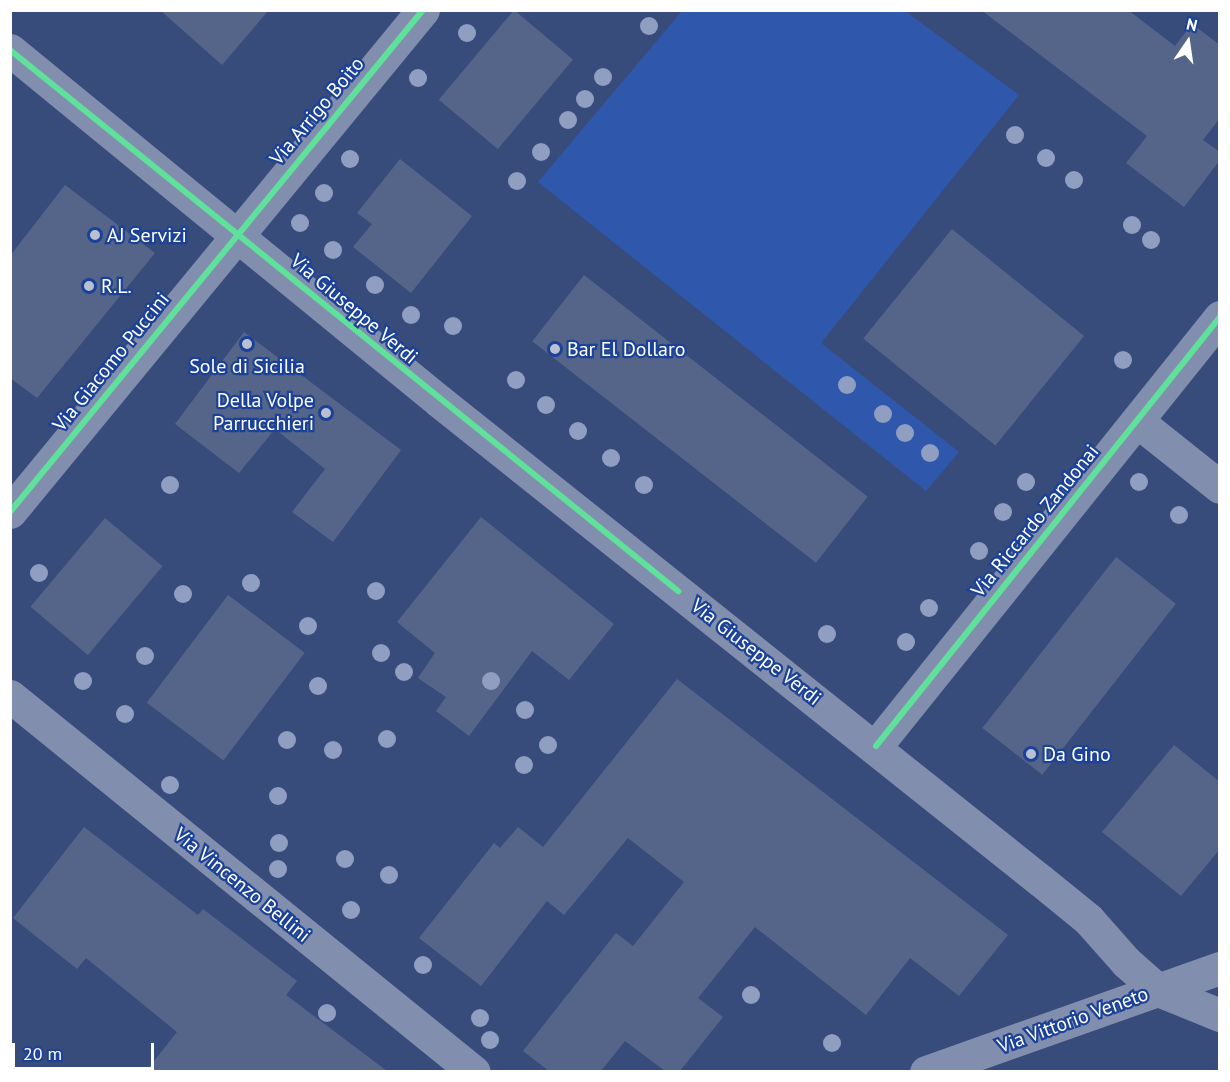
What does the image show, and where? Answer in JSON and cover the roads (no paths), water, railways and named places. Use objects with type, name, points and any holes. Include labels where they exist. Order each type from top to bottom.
[{"type":"street","name":"Via Arrigo Boito","points":[[238,234],[423,10]]},
{"type":"street","name":"Via Giuseppe Verdi","points":[[10,50],[238,234],[439,401],[876,746],[1088,919],[1126,962],[1158,990],[1220,1015]]},
{"type":"street","name":"Via Giacomo Puccini","points":[[10,512],[238,234]]},
{"type":"street","name":"Via Riccardo Zandonai","points":[[876,746],[1220,317]]},
{"type":"street","points":[[1137,421],[1220,487]]},
{"type":"street","name":"Via Vincenzo Bellini","points":[[10,696],[474,1071]]},
{"type":"street","name":"Via Vittorio Veneto","points":[[926,1071],[1220,968]]},
{"type":"place","name":"AJ Servizi","points":[[95,235]]},
{"type":"place","name":"R.L.","points":[[89,286]]},
{"type":"place","name":"Sole di Sicilia","points":[[247,344]]},
{"type":"place","name":"Bar El Dollaro","points":[[555,349]]},
{"type":"place","name":"Della Volpe Parrucchieri","points":[[326,413]]},
{"type":"place","name":"Da Gino","points":[[1031,754]]}]
